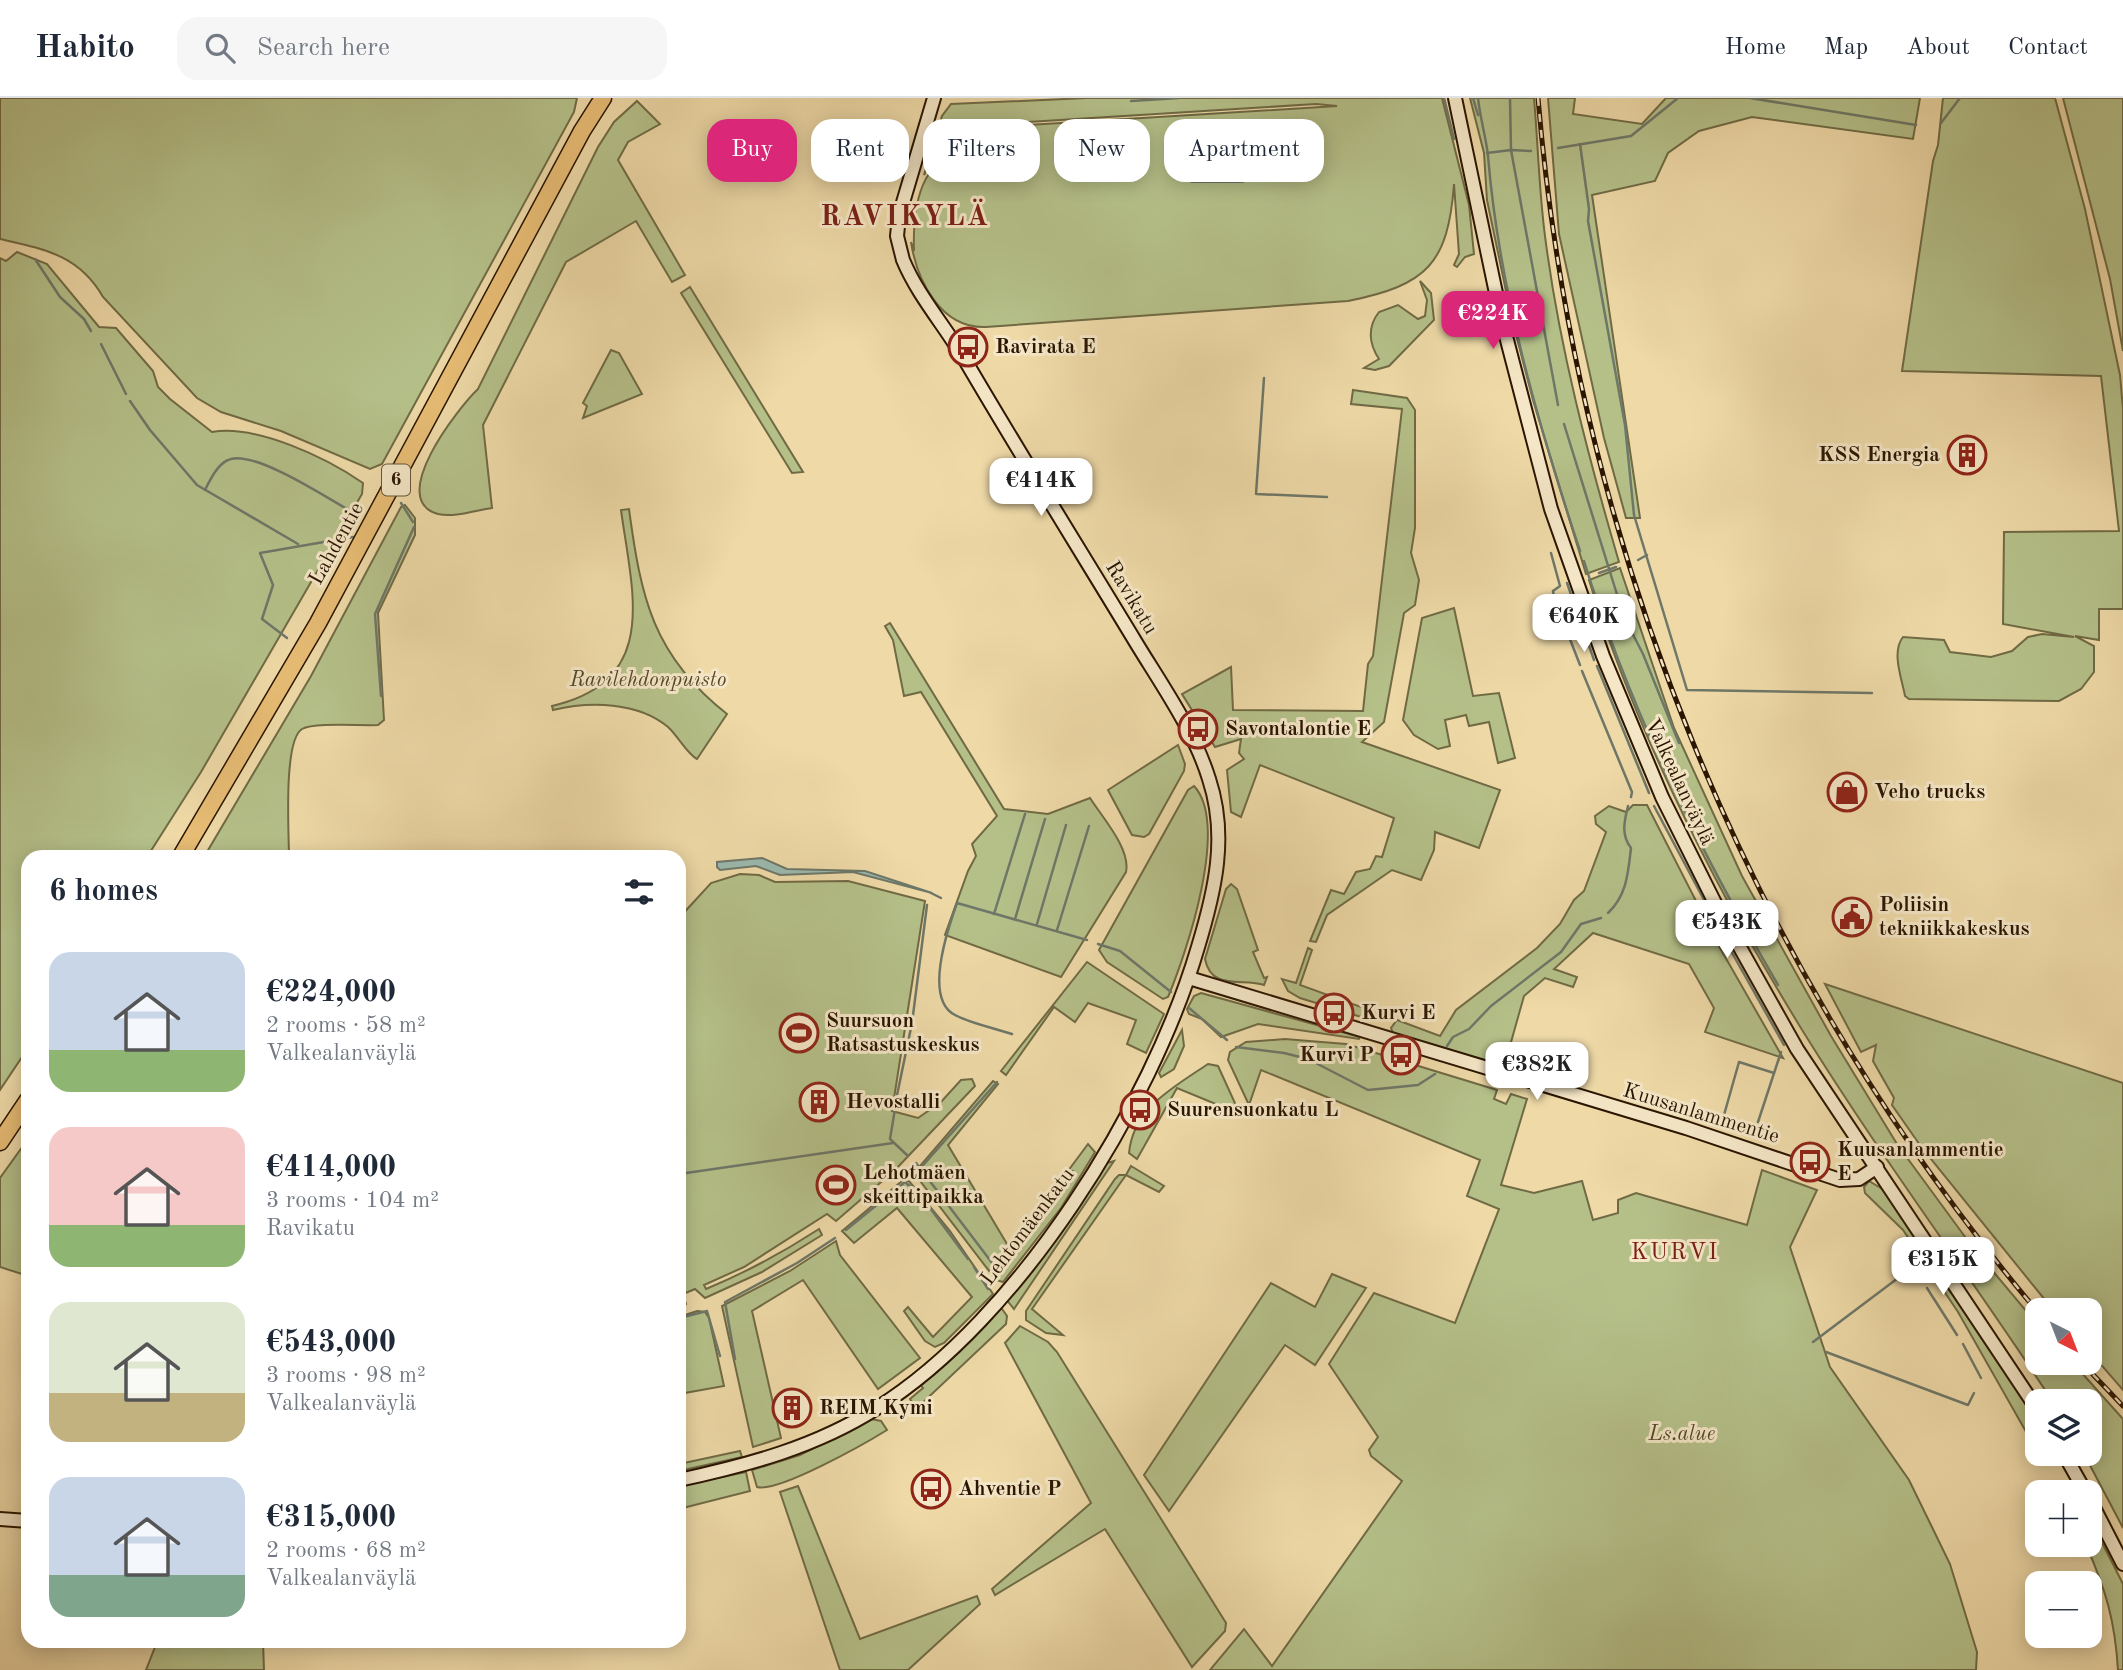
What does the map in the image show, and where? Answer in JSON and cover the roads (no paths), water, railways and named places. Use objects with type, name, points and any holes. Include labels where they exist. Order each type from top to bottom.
[{"type":"highway","name":"Lahdentie","points":[[185,850],[325,611],[582,131],[603,98]]},
{"type":"highway","points":[[0,1142],[21,1110]]},
{"type":"street","name":"Ravikatu","points":[[934,98],[901,209],[897,236],[906,269],[1167,695],[1205,767],[1214,795],[1219,832]]},
{"type":"street","name":"Valkealanväylä","points":[[1455,98],[1528,428],[1551,509],[1604,661],[1662,797],[1732,934],[1797,1049],[2025,1391]]},
{"type":"street","name":"Lehtomäenkatu","points":[[686,1478],[752,1464],[829,1434],[879,1407],[955,1345],[1032,1260],[1108,1149],[1161,1048],[1189,978],[1217,875],[1219,832]]},
{"type":"street","name":"Kuusanlammentie","points":[[1189,978],[1686,1128],[1840,1180],[1859,1179],[1877,1167]]},
{"type":"street","points":[[0,1519],[21,1520]]},
{"type":"street","points":[[2102,1523],[2123,1564]]},
{"type":"water","points":[[762,858],[787,869],[865,871],[932,893],[853,872],[780,875],[756,866],[720,870],[717,867],[717,862]]},
{"type":"waterway","points":[[1131,101],[1179,98]]},
{"type":"waterway","points":[[1444,98],[1454,139]]},
{"type":"waterway","points":[[1473,98],[1478,115]]},
{"type":"waterway","points":[[1478,98],[1501,256],[1522,356],[1549,455],[1580,551]]},
{"type":"waterway","points":[[1510,98],[1511,150],[1558,405]]},
{"type":"waterway","points":[[1558,148],[1631,136],[1678,98]]},
{"type":"waterway","points":[[1750,98],[1916,125]]},
{"type":"waterway","points":[[1941,123],[1960,98]]},
{"type":"waterway","points":[[1580,144],[1589,209],[1588,221],[1625,425],[1634,515],[1687,690],[1872,693]]},
{"type":"waterway","points":[[1487,153],[1531,151]]},
{"type":"waterway","points":[[35,259],[60,297],[84,319],[91,331]]},
{"type":"waterway","points":[[101,344],[126,394]]},
{"type":"waterway","points":[[1264,378],[1256,494],[1327,497]]},
{"type":"waterway","points":[[130,401],[150,430],[197,485],[298,544]]},
{"type":"waterway","points":[[1564,424],[1624,617],[1643,654],[1679,743]]},
{"type":"waterway","points":[[205,490],[220,465],[239,458],[272,468],[352,512]]},
{"type":"waterway","points":[[401,503],[413,522]]},
{"type":"waterway","points":[[381,696],[375,614],[414,527]]},
{"type":"waterway","points":[[287,638],[262,619],[273,585],[260,553],[353,537]]},
{"type":"waterway","points":[[1551,553],[1560,586],[1553,591],[1554,598],[1580,665]]},
{"type":"waterway","points":[[1638,560],[1647,555]]},
{"type":"waterway","points":[[1584,561],[1623,671],[1669,779],[1721,883],[1778,985]]},
{"type":"waterway","points":[[1599,573],[1616,567]]},
{"type":"waterway","points":[[1567,583],[1594,660]]},
{"type":"waterway","points":[[1597,666],[1649,793]]},
{"type":"waterway","points":[[1582,671],[1632,792],[1631,797]]},
{"type":"waterway","points":[[1608,913],[1619,899],[1627,875],[1631,848],[1624,828],[1628,806]]},
{"type":"waterway","points":[[1654,806],[1728,945]]},
{"type":"waterway","points":[[994,914],[1025,814]]},
{"type":"waterway","points":[[1015,919],[1045,819]]},
{"type":"waterway","points":[[1037,924],[1066,825]]},
{"type":"waterway","points":[[1057,930],[1089,826]]},
{"type":"waterway","points":[[931,893],[941,898]]},
{"type":"waterway","points":[[1012,1034],[962,1018],[946,1007],[939,979],[944,945],[957,903],[1087,940]]},
{"type":"waterway","points":[[896,1100],[912,1023],[927,905]]},
{"type":"waterway","points":[[1447,1046],[1453,1037],[1469,1029],[1491,1006],[1561,952],[1581,924],[1601,918]]},
{"type":"waterway","points":[[1098,944],[1120,951],[1171,992]]},
{"type":"waterway","points":[[1731,951],[1784,1045]]},
{"type":"waterway","points":[[1189,1008],[1227,1040]]},
{"type":"waterway","points":[[1236,1047],[1308,1059],[1368,1090],[1418,1085],[1435,1074]]},
{"type":"waterway","points":[[1758,1122],[1781,1052]]},
{"type":"waterway","points":[[1724,1115],[1739,1062],[1774,1073]]},
{"type":"waterway","points":[[917,1172],[997,1082]]},
{"type":"waterway","points":[[895,1109],[890,1139],[908,1156]]},
{"type":"waterway","points":[[686,1173],[893,1143]]},
{"type":"waterway","points":[[916,1163],[996,1268],[1016,1250],[1073,1171]]},
{"type":"waterway","points":[[846,1230],[905,1182],[921,1196]]},
{"type":"waterway","points":[[930,1208],[968,1259]]},
{"type":"waterway","points":[[735,1359],[725,1302],[797,1263],[835,1238]]},
{"type":"waterway","points":[[1813,1342],[1914,1266]]},
{"type":"waterway","points":[[974,1267],[988,1289]]},
{"type":"waterway","points":[[1927,1288],[1957,1335]]},
{"type":"waterway","points":[[686,1316],[707,1311],[720,1356]]},
{"type":"waterway","points":[[1963,1344],[1981,1378]]},
{"type":"waterway","points":[[1826,1352],[1968,1405],[1974,1393]]},
{"type":"railway","points":[[1538,98],[1558,265],[1591,428],[1636,588],[1693,744],[1762,894],[1842,1039],[1934,1178],[2027,1298]]},
{"type":"railway","points":[[2094,1376],[2123,1406]]},
{"type":"place","name":"Ravirata E","points":[[968,347]]},
{"type":"place","name":"KSS Energia","points":[[1967,455]]},
{"type":"place","name":"Savontalontie E","points":[[1198,729]]},
{"type":"place","name":"Veho trucks","points":[[1847,792]]},
{"type":"place","name":"Poliisin tekniikkakeskus","points":[[1852,917]]},
{"type":"place","name":"Kurvi E","points":[[1334,1013]]},
{"type":"place","name":"Suursuon Ratsastuskeskus","points":[[799,1033]]},
{"type":"place","name":"Kurvi P","points":[[1401,1055]]},
{"type":"place","name":"Hevostalli","points":[[819,1102]]},
{"type":"place","name":"Suurensuonkatu L","points":[[1140,1110]]},
{"type":"place","name":"Kuusanlammentie E","points":[[1810,1162]]},
{"type":"place","name":"Lehotmäen skeittipaikka","points":[[836,1185]]},
{"type":"place","name":"REIM Kymi","points":[[792,1408]]},
{"type":"place","name":"Ahventie P","points":[[931,1489]]},
{"type":"district","name":"RAVIKYLÄ","points":[[905,218]]},
{"type":"district","name":"KURVI","points":[[1675,1252]]},
{"type":"park label","name":"Ravilehdonpuisto","points":[[648,680]]},
{"type":"park label","name":"Ls.alue","points":[[1682,1434]]}]
